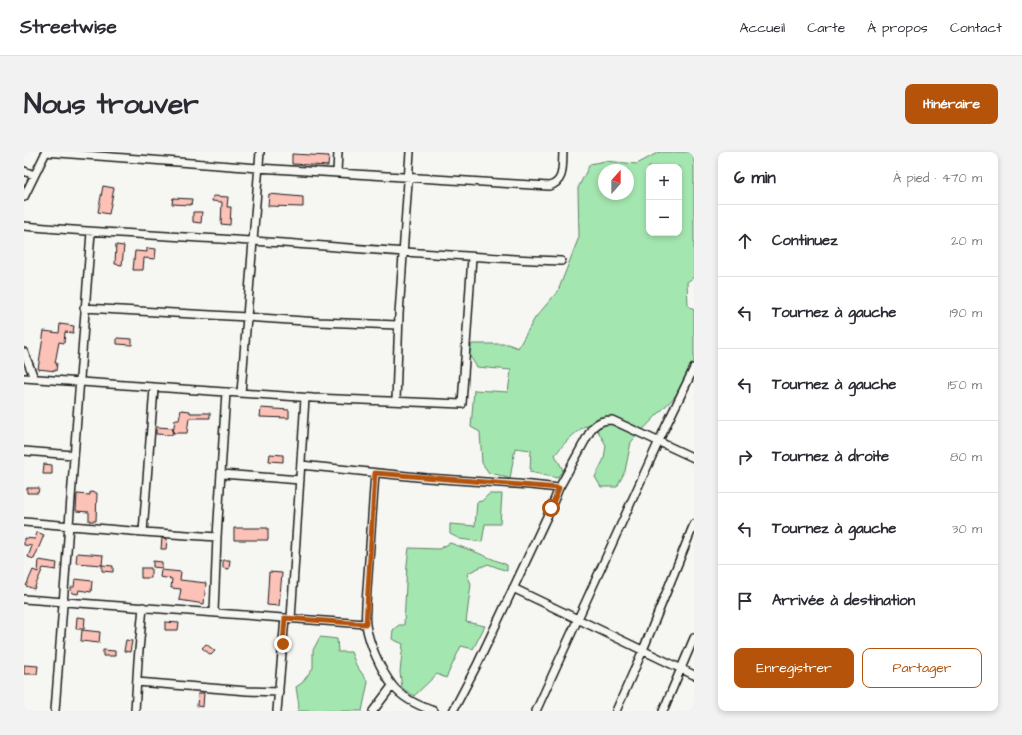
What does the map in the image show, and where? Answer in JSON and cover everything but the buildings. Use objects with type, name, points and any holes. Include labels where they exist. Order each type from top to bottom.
[{"type":"street","points":[[24,197],[46,152],[127,155],[258,168],[549,186],[555,185],[562,175],[563,152]]},
{"type":"street","points":[[241,393],[260,152]]},
{"type":"street","points":[[337,172],[338,152]]},
{"type":"street","points":[[396,401],[398,325],[410,152]]},
{"type":"street","points":[[24,171],[34,175]]},
{"type":"street","points":[[24,226],[91,232],[253,241],[472,257],[562,261]]},
{"type":"street","points":[[55,711],[84,308],[91,232]]},
{"type":"street","points":[[24,378],[305,398],[462,404],[472,257]]},
{"type":"street","points":[[84,308],[319,322],[398,325]]},
{"type":"street","points":[[24,352],[34,378]]},
{"type":"street","points":[[536,711],[577,619],[694,368]]},
{"type":"street","points":[[144,532],[154,388]]},
{"type":"street","points":[[214,612],[226,392]]},
{"type":"street","points":[[278,711],[300,480],[305,398]]},
{"type":"street","points":[[453,711],[514,588],[559,488],[592,428],[598,422],[612,420],[694,458]]},
{"type":"street","points":[[24,451],[74,455]]},
{"type":"street","points":[[301,465],[375,473],[559,488]]},
{"type":"street","points":[[375,473],[366,624],[373,649],[392,686],[405,697],[434,711]]},
{"type":"street","points":[[222,474],[300,480]]},
{"type":"street","points":[[24,522],[144,532],[217,536]]},
{"type":"street","points":[[616,711],[692,535],[694,524]]},
{"type":"street","points":[[514,588],[694,675]]},
{"type":"street","points":[[24,598],[366,624]]},
{"type":"street","points":[[135,711],[143,607]]},
{"type":"street","points":[[663,711],[694,638]]},
{"type":"street","points":[[137,682],[247,691],[279,692]]},
{"type":"street","points":[[373,711],[392,686]]},
{"type":"green space","points":[[659,152],[694,152],[694,277],[687,282],[688,306],[694,309],[694,364],[684,387],[631,442],[625,471],[617,487],[601,487],[595,477],[604,459],[606,445],[598,431],[585,426],[569,439],[555,455],[563,470],[557,478],[530,472],[531,450],[515,448],[510,479],[489,473],[482,463],[480,432],[471,427],[474,390],[508,392],[511,370],[477,367],[469,355],[472,344],[508,344],[518,348],[535,318],[558,291],[579,237],[578,188],[590,164],[605,161],[637,164]]},
{"type":"green space","points":[[489,494],[502,494],[500,524],[485,524],[482,542],[460,539],[450,534],[450,524],[475,526],[477,502],[482,501]]},
{"type":"green space","points":[[450,543],[507,565],[507,571],[488,564],[467,574],[471,584],[466,622],[485,626],[473,649],[461,646],[446,678],[437,674],[414,696],[402,688],[400,672],[403,644],[392,639],[393,630],[399,625],[404,625],[409,548],[439,549]]},
{"type":"green space","points":[[320,637],[337,639],[338,652],[351,652],[356,665],[368,682],[362,711],[297,711],[299,706],[296,687],[302,683],[313,668],[313,650]]},
{"type":"route","points":[[283,644],[285,618],[366,624],[375,473],[559,488],[551,508]]}]
